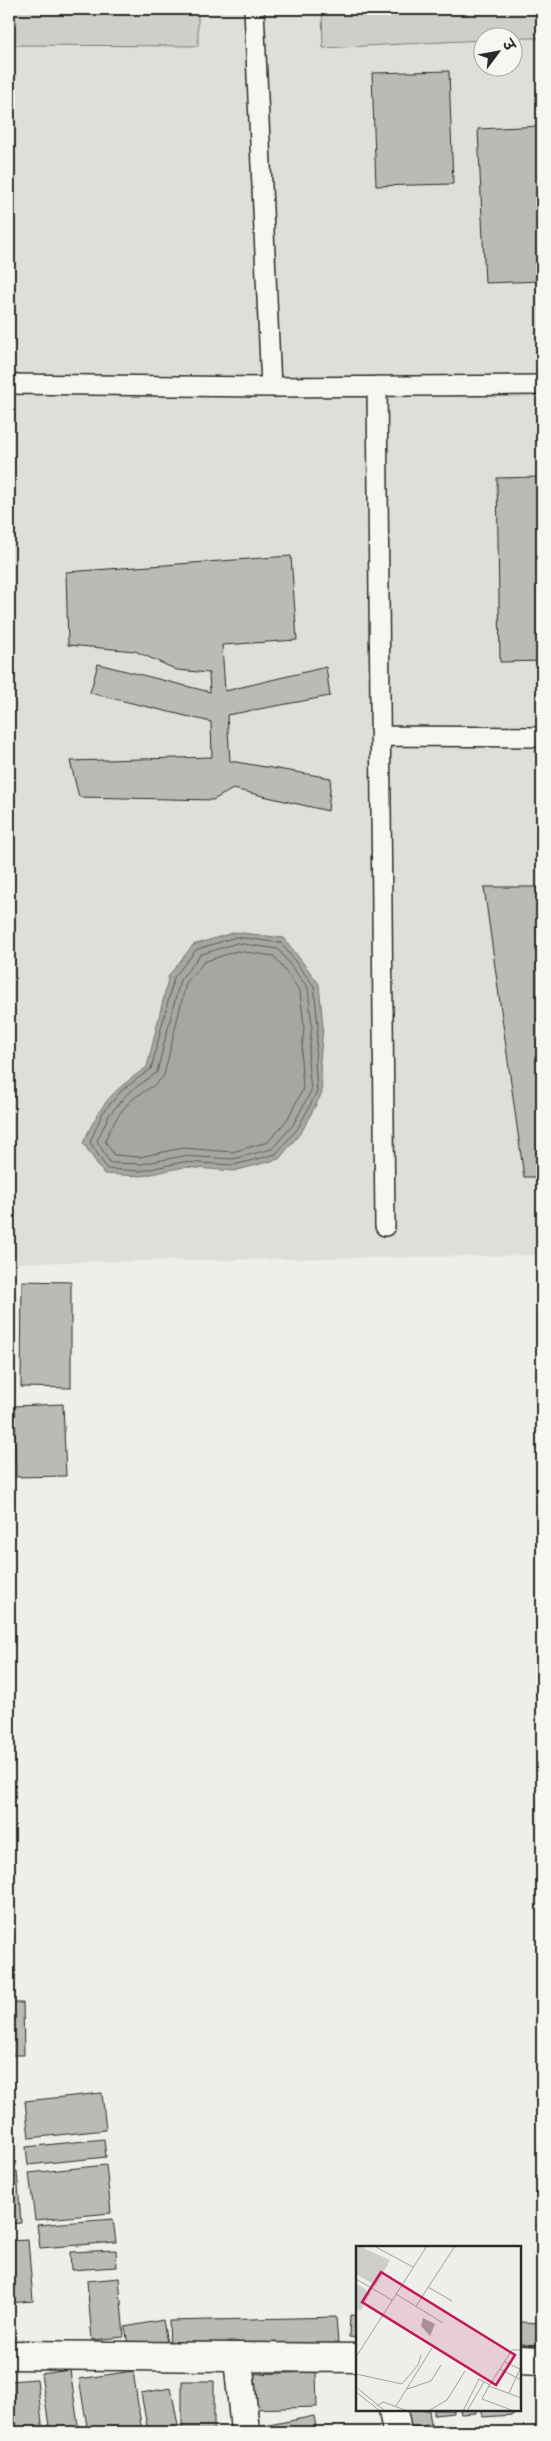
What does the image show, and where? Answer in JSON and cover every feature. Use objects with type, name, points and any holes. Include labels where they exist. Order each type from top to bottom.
[{"type":"street","points":[[9,2355],[356,2358]]},
{"type":"street","points":[[238,2357],[246,2432]]},
{"type":"street","points":[[521,2360],[542,2361]]},
{"type":"street","points":[[393,2411],[397,2432]]},
{"type":"lane","points":[[254,9],[271,387]]},
{"type":"lane","points":[[9,384],[271,387],[542,385]]},
{"type":"lane","points":[[377,386],[385,1226]]},
{"type":"lane","points":[[380,736],[542,737]]},
{"type":"shaded area","points":[[9,9],[542,9],[542,1255],[9,1263]]},
{"type":"shaded area","points":[[9,9],[198,9],[198,46],[9,45]]},
{"type":"shaded area","points":[[322,9],[542,9],[542,38],[524,38],[524,28],[474,28],[474,40],[323,48]]},
{"type":"water","points":[[235,932],[284,938],[319,984],[323,1027],[320,1061],[322,1093],[302,1131],[279,1159],[234,1171],[184,1167],[142,1176],[104,1174],[83,1143],[96,1117],[108,1099],[147,1067],[169,975],[193,945]]},
{"type":"building","points":[[449,71],[453,184],[376,186],[372,73]]},
{"type":"building","points":[[542,126],[542,281],[485,283],[478,129]]},
{"type":"building","points":[[539,477],[542,661],[500,662],[497,478]]},
{"type":"building","points":[[291,556],[297,640],[222,645],[225,691],[326,667],[330,696],[227,715],[230,761],[331,778],[328,811],[233,789],[213,800],[79,797],[70,761],[212,757],[211,722],[90,693],[98,664],[210,692],[209,673],[177,670],[135,651],[68,645],[66,572]]},
{"type":"building","points":[[484,887],[542,887],[542,1177],[524,1177]]},
{"type":"building","points":[[22,1281],[71,1282],[71,1388],[21,1387]]},
{"type":"building","points":[[63,1404],[66,1476],[16,1477],[14,1406]]},
{"type":"building","points":[[9,2003],[23,2003],[24,2055],[9,2055]]},
{"type":"building","points":[[102,2093],[106,2130],[29,2138],[25,2101]]},
{"type":"building","points":[[104,2139],[106,2157],[28,2165],[26,2147]]},
{"type":"building","points":[[106,2165],[111,2213],[35,2220],[29,2173]]},
{"type":"building","points":[[17,2171],[21,2223],[9,2224],[9,2172]]},
{"type":"building","points":[[113,2219],[116,2242],[40,2248],[37,2225]]},
{"type":"building","points":[[28,2240],[33,2301],[9,2303],[9,2241]]},
{"type":"building","points":[[116,2250],[117,2267],[71,2270],[70,2252]]},
{"type":"building","points":[[119,2278],[124,2337],[92,2340],[87,2281]]},
{"type":"building","points":[[350,2315],[356,2316],[356,2338],[349,2337]]},
{"type":"building","points":[[336,2317],[338,2344],[170,2347],[169,2321]]},
{"type":"building","points":[[163,2320],[167,2343],[129,2350],[125,2327]]},
{"type":"building","points":[[521,2322],[542,2323],[542,2345],[521,2344]]},
{"type":"building","points":[[70,2370],[79,2432],[50,2432],[41,2374]]},
{"type":"building","points":[[133,2371],[142,2432],[88,2432],[79,2379]]},
{"type":"building","points":[[316,2372],[317,2407],[252,2409],[251,2374]]},
{"type":"building","points":[[37,2379],[43,2432],[9,2432],[9,2381]]},
{"type":"building","points":[[182,2381],[214,2381],[214,2432],[182,2432]]},
{"type":"building","points":[[171,2388],[179,2431],[148,2432],[141,2393]]},
{"type":"building","points":[[407,2411],[429,2411],[431,2425],[409,2428]]},
{"type":"building","points":[[434,2411],[454,2411],[454,2413],[434,2415]]},
{"type":"building","points":[[460,2411],[476,2411],[476,2413],[461,2414]]},
{"type":"building","points":[[482,2411],[513,2411],[513,2415],[482,2417]]},
{"type":"building","points":[[314,2416],[317,2432],[260,2432],[259,2427]]}]
